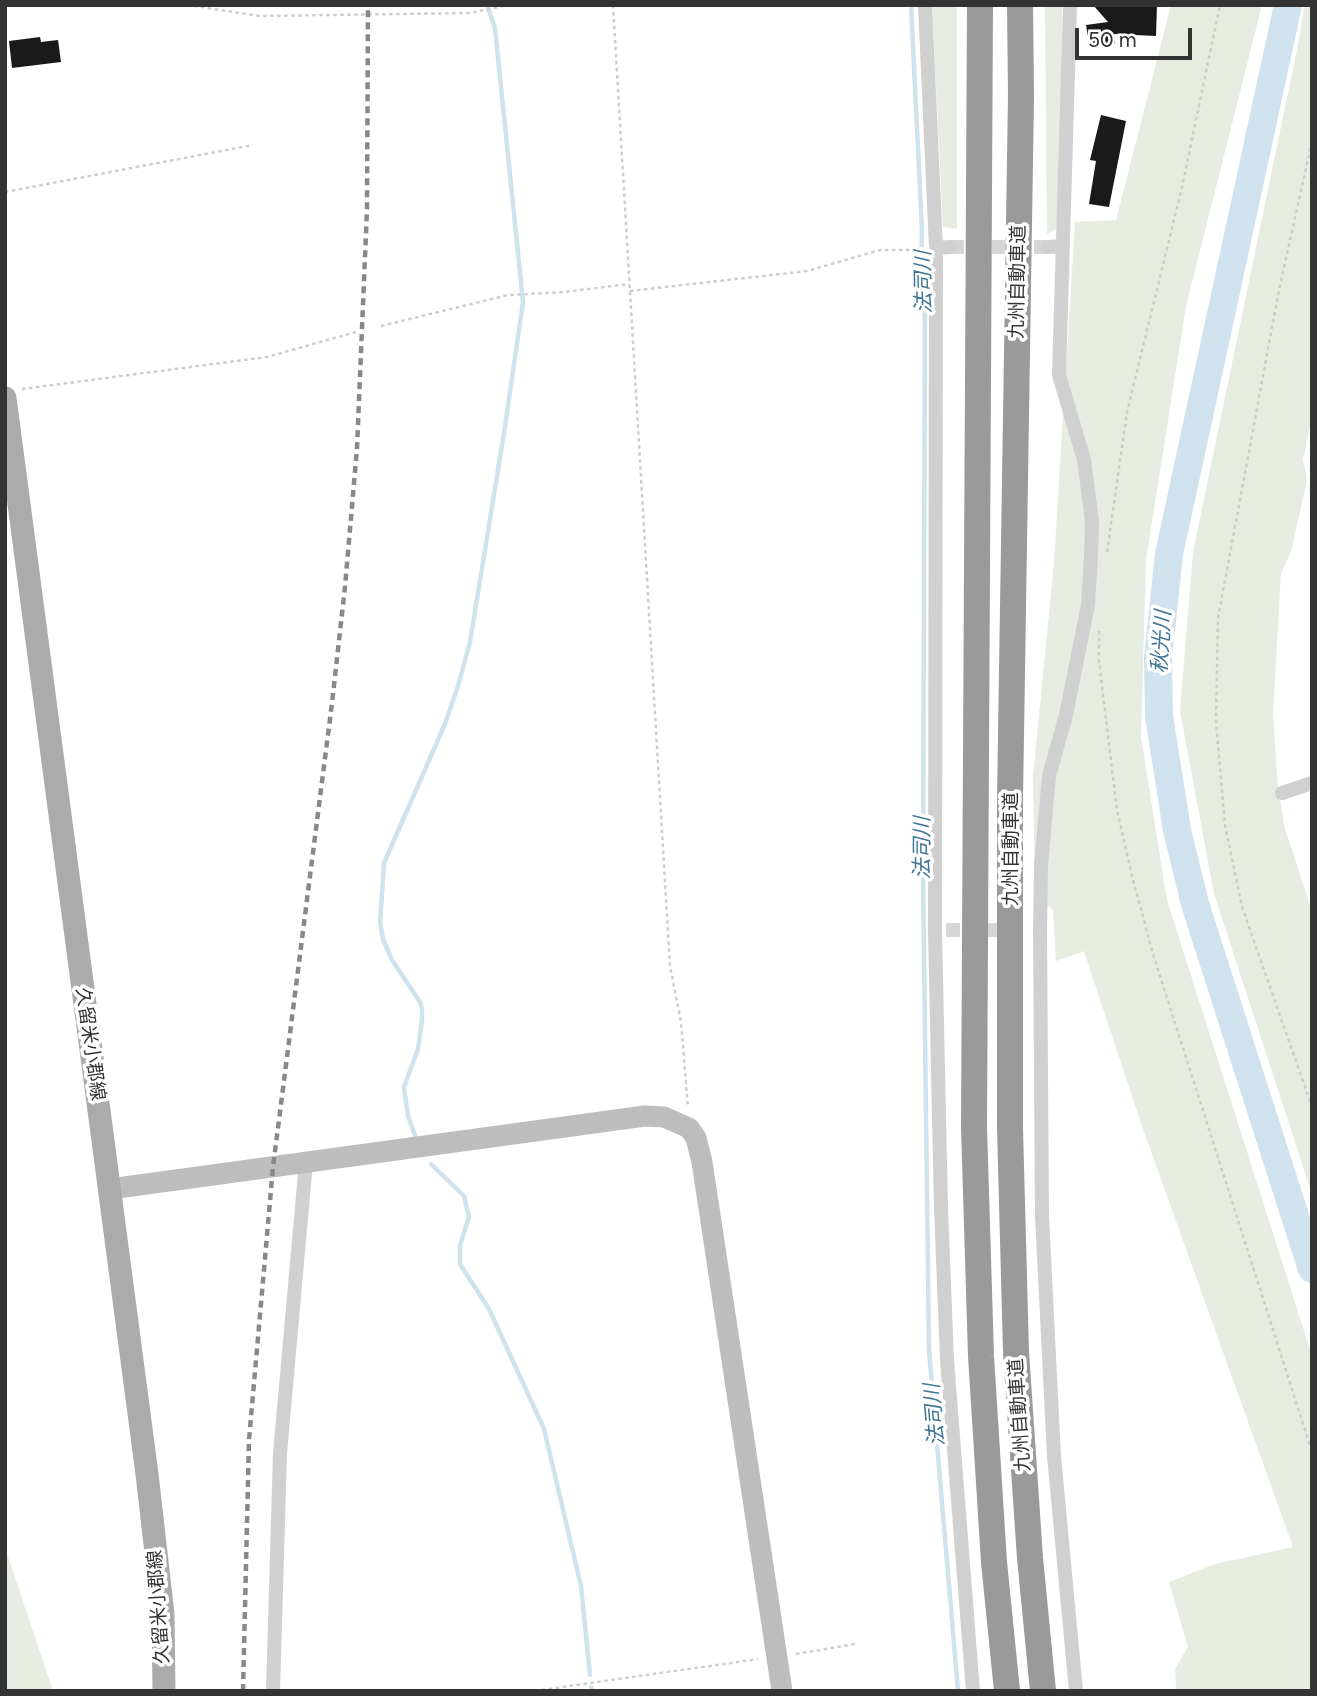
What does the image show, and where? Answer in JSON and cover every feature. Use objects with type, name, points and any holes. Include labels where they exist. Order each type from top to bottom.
[{"type":"highway","name":"九州自動車道","points":[[980,5],[974,1126],[981,1356],[994,1562],[1007,1691]]},
{"type":"highway","name":"九州自動車道","points":[[1020,5],[1021,96],[1010,799],[1011,1141],[1016,1352],[1030,1558],[1043,1691]]},
{"type":"main road","name":"久留米小郡線","points":[[11,394],[163,1615],[164,1691]]},
{"type":"street","points":[[925,5],[943,248],[940,930],[947,1360],[973,1691]]},
{"type":"street","points":[[1070,5],[1056,246],[1059,375],[1084,460],[1092,521],[1091,556],[1085,617],[1066,715],[1049,776],[1034,930],[1054,1456],[1076,1691]]},
{"type":"street","points":[[1282,793],[1312,783]]},
{"type":"street","points":[[110,1189],[645,1116],[664,1117],[689,1128],[696,1139],[702,1162],[782,1691]]},
{"type":"street","points":[[273,1691],[280,1453],[306,1162]]},
{"type":"path","points":[[52,6],[62,5]]},
{"type":"path","points":[[187,5],[260,16],[470,13],[508,5]]},
{"type":"path","points":[[613,5],[670,966],[681,1022],[689,1128]]},
{"type":"path","points":[[1105,564],[1127,412],[1182,187],[1220,5]]},
{"type":"path","points":[[1312,141],[1279,289],[1220,605],[1216,722],[1225,825],[1242,907],[1312,1107]]},
{"type":"path","points":[[5,192],[253,145]]},
{"type":"path","points":[[630,291],[794,273],[863,253],[908,250]]},
{"type":"path","points":[[381,326],[517,295],[629,284]]},
{"type":"path","points":[[11,394],[267,357],[356,332]]},
{"type":"path","points":[[1099,627],[1099,661],[1116,810],[1132,876],[1153,954],[1312,1452]]},
{"type":"path","points":[[535,1691],[855,1644]]},
{"type":"shaded area","points":[[932,5],[957,5],[957,229],[943,227]]},
{"type":"shaded area","points":[[1045,5],[1062,5],[1061,226],[1047,234]]},
{"type":"shaded area","points":[[1171,5],[1262,5],[1186,306],[1146,560],[1141,737],[1167,900],[1312,1356],[1312,1691],[1176,1691],[1175,1669],[1188,1647],[1169,1582],[1215,1564],[1293,1547],[1144,1132],[1084,951],[1056,961],[1053,910],[1035,896],[1033,777],[1054,562],[1075,222],[1116,220]]},
{"type":"shaded area","points":[[1304,5],[1312,5],[1312,417],[1303,459],[1307,480],[1291,552],[1281,573],[1273,714],[1278,787],[1285,829],[1312,911],[1312,1194],[1214,894],[1180,711],[1193,552]]},
{"type":"shaded area","points":[[5,1548],[53,1691],[5,1691]]},
{"type":"building","points":[[1093,5],[1157,5],[1156,36],[1114,34],[1115,43],[1090,48],[1086,25],[1108,22]]},
{"type":"building","points":[[40,37],[41,42],[58,40],[61,62],[12,68],[9,41]]},
{"type":"building","points":[[1101,115],[1126,121],[1109,207],[1089,204],[1096,161],[1090,160]]},
{"type":"waterway","points":[[416,1138],[408,1116],[404,1087],[418,1049],[422,1009],[392,960],[383,939],[380,923],[384,863],[445,724],[470,642],[523,302],[495,28],[487,5]]},
{"type":"waterway","name":"法司川","points":[[911,5],[921,257],[925,288],[923,877],[929,1350],[958,1691]]},
{"type":"waterway","name":"秋光川","points":[[1288,5],[1169,554],[1158,658],[1159,716],[1177,830],[1195,904],[1312,1269]]},
{"type":"waterway","points":[[431,1164],[464,1196],[469,1217],[460,1245],[460,1264],[489,1309],[544,1429],[581,1586],[590,1675]]},
{"type":"waterway","points":[[591,1687],[592,1691]]},
{"type":"tunnel","points":[[950,247],[1048,247]]},
{"type":"tunnel","points":[[946,930],[1028,930]]},
{"type":"railway","points":[[243,1691],[249,1440],[273,1167],[332,703],[357,448],[367,209],[368,5]]}]
